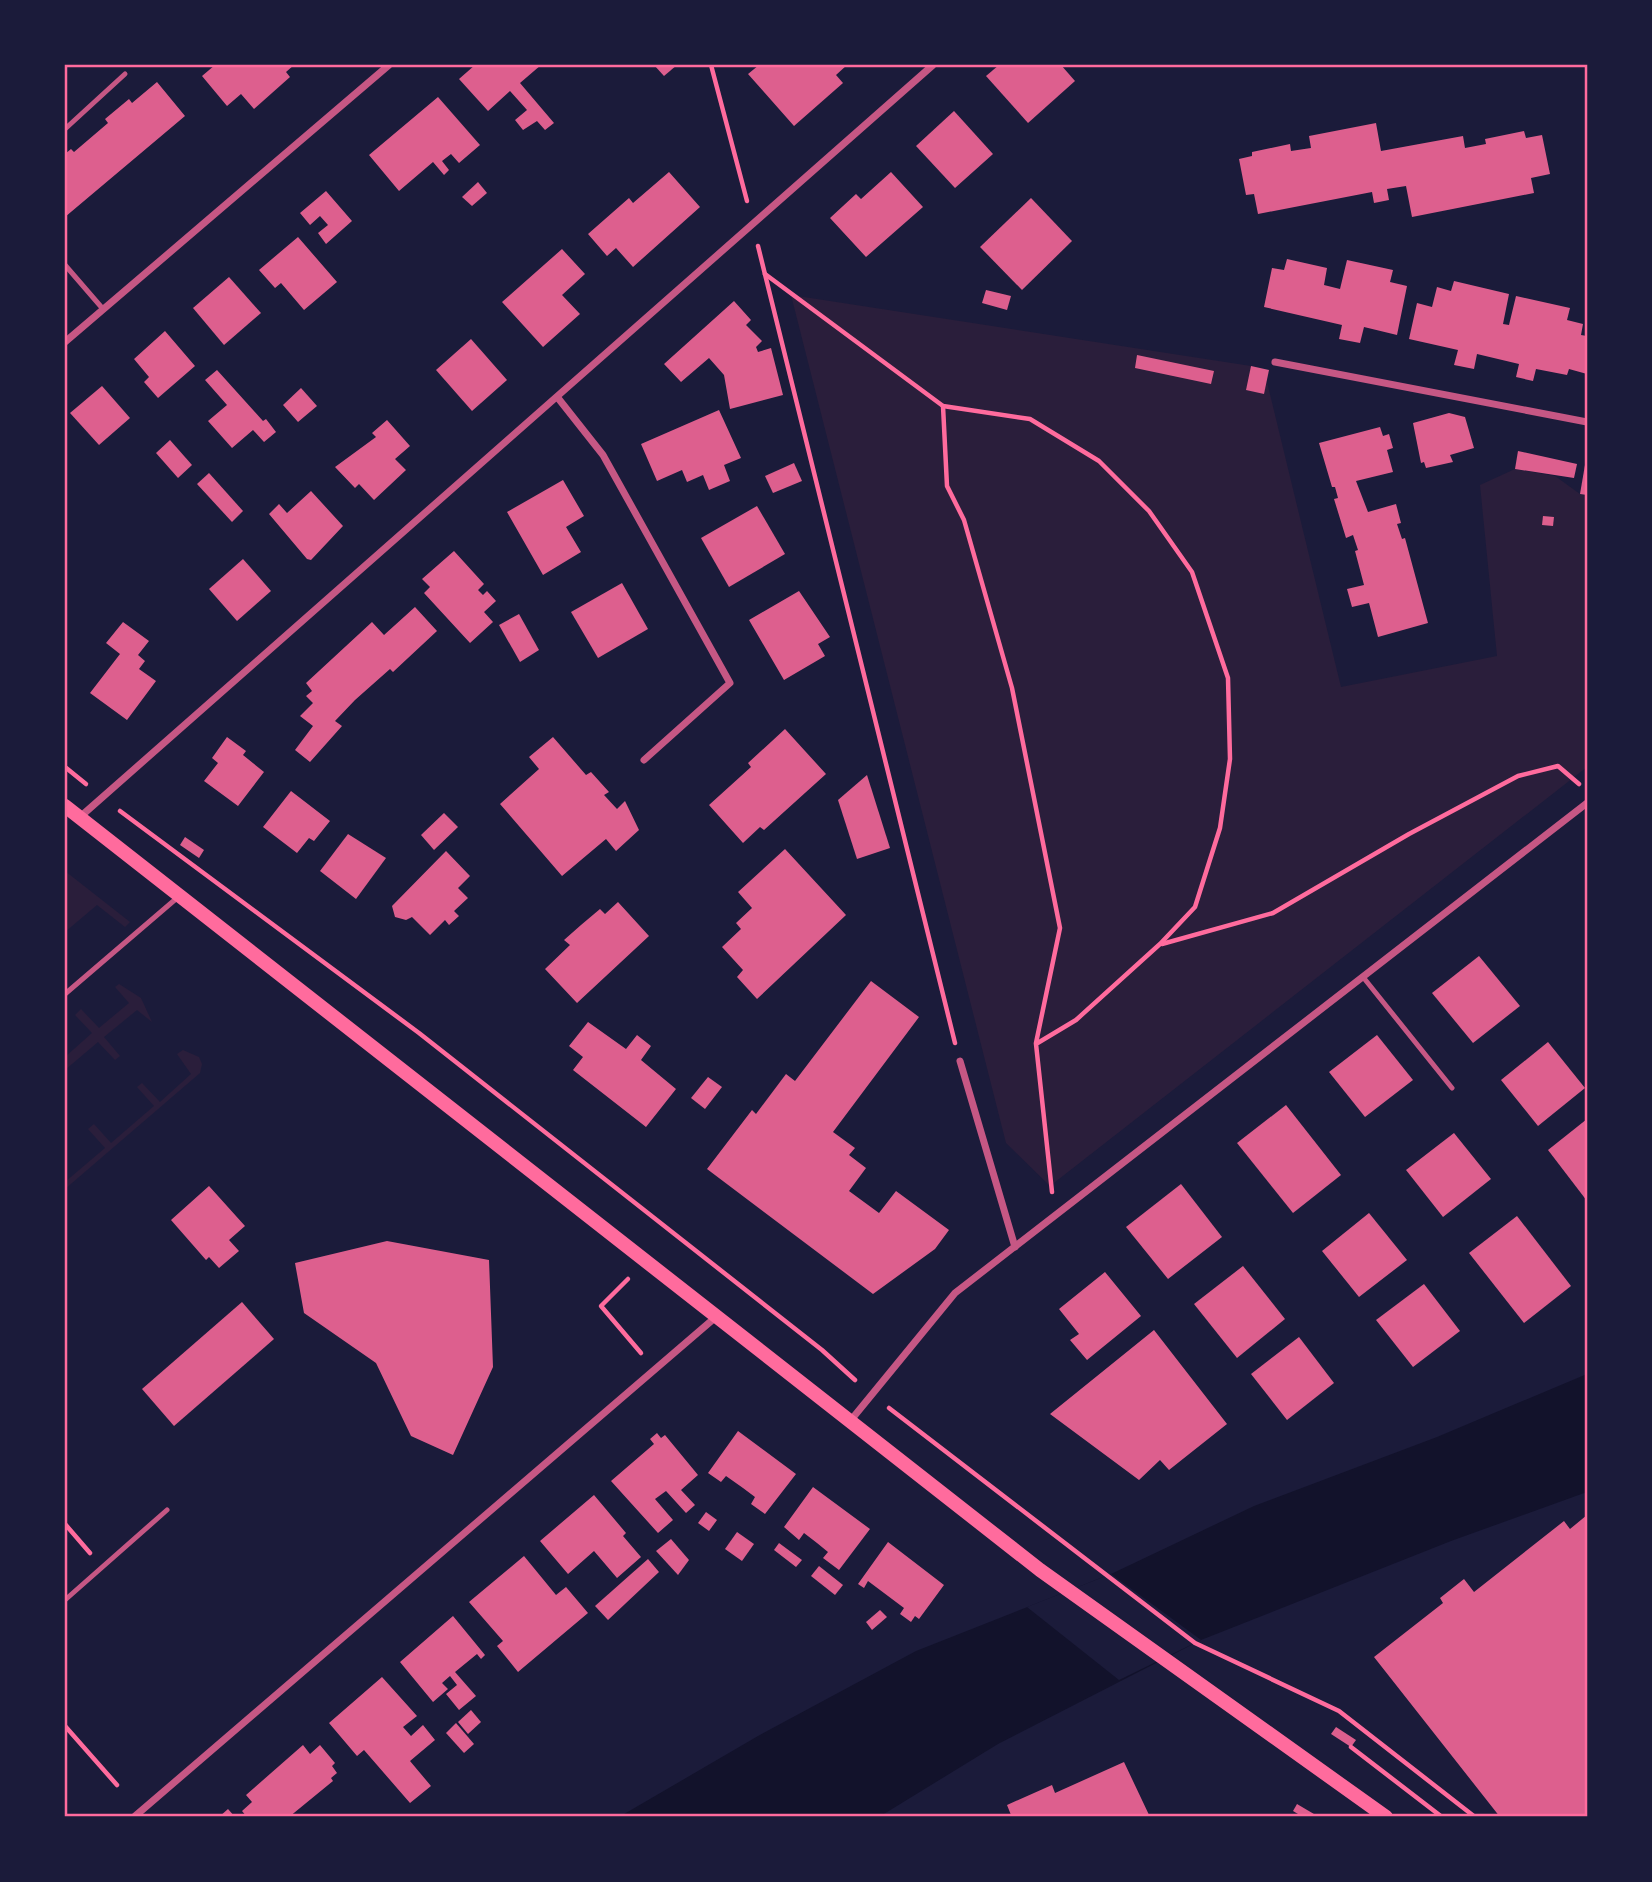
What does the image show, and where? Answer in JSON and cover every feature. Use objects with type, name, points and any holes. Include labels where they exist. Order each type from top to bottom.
[{"type":"main road","points":[[65,806],[852,1420],[1040,1570],[1385,1817]]},
{"type":"main road","points":[[1335,1782],[1371,1817]]},
{"type":"street","points":[[65,342],[389,65]]},
{"type":"street","points":[[79,817],[933,65]]},
{"type":"street","points":[[1275,362],[1587,422]]},
{"type":"street","points":[[558,398],[603,456],[730,683],[644,760]]},
{"type":"street","points":[[852,1420],[955,1293],[1587,803]]},
{"type":"street","points":[[960,1061],[1016,1247]]},
{"type":"street","points":[[134,1817],[718,1315]]},
{"type":"lane","points":[[65,129],[125,74]]},
{"type":"lane","points":[[65,265],[103,309]]},
{"type":"lane","points":[[65,994],[180,896]]},
{"type":"lane","points":[[1363,977],[1452,1088]]},
{"type":"lane","points":[[65,1600],[167,1510]]},
{"type":"path","points":[[711,65],[960,1061]]},
{"type":"path","points":[[765,274],[943,406],[1030,419],[1099,461],[1149,511],[1192,572],[1228,678],[1230,759],[1220,828],[1195,907],[1160,944],[1076,1020],[1036,1044]]},
{"type":"path","points":[[943,406],[947,486],[964,520],[1012,688],[1060,928],[1036,1044],[1051,1186],[1058,1213]]},
{"type":"path","points":[[1160,944],[1273,913],[1409,834],[1518,776],[1558,766],[1587,791]]},
{"type":"path","points":[[65,767],[419,1033],[822,1350],[872,1395],[1105,1576],[1195,1643],[1339,1711],[1475,1817]]},
{"type":"path","points":[[671,1232],[601,1306],[642,1354],[681,1348]]},
{"type":"path","points":[[65,1524],[102,1567]]},
{"type":"path","points":[[65,1726],[117,1785]]},
{"type":"path","points":[[1351,1747],[1442,1817]]},
{"type":"shaded area","points":[[791,295],[1251,366],[1246,389],[1263,394],[1267,382],[1341,687],[1497,656],[1480,485],[1515,469],[1555,476],[1580,494],[1587,495],[1587,767],[1050,1186],[1006,1143]]},
{"type":"shaded area","points":[[65,871],[130,922],[125,927],[97,905],[65,932]]},
{"type":"shaded area","points":[[119,984],[141,998],[152,1022],[137,1010],[104,1037],[120,1056],[115,1060],[98,1042],[65,1070],[65,1057],[92,1033],[75,1015],[81,1009],[99,1028],[129,1003],[115,987]]},
{"type":"shaded area","points":[[183,1050],[199,1057],[202,1064],[200,1073],[65,1189],[65,1182],[105,1148],[88,1129],[94,1124],[111,1143],[154,1106],[137,1087],[142,1083],[160,1102],[191,1074],[177,1054]]},
{"type":"shaded area","points":[[1587,1374],[1587,1492],[1451,1541],[1201,1640],[998,1744],[879,1817],[619,1817],[758,1736],[916,1651],[1111,1574],[1254,1506],[1437,1437]]},
{"type":"pier","points":[[1111,1574],[1201,1640],[1119,1680],[1027,1607]]},
{"type":"building","points":[[215,65],[294,65],[286,72],[290,77],[254,109],[241,94],[227,106],[202,76]]},
{"type":"building","points":[[475,65],[541,65],[520,83],[554,123],[545,130],[537,121],[523,130],[515,120],[527,110],[510,91],[488,111],[459,79]]},
{"type":"building","points":[[654,65],[677,65],[664,76]]},
{"type":"building","points":[[759,65],[847,65],[836,75],[843,83],[794,126],[748,74]]},
{"type":"building","points":[[999,65],[1061,65],[1075,81],[1028,123],[986,76]]},
{"type":"building","points":[[157,82],[185,116],[65,217],[65,154],[71,149],[74,152],[108,123],[105,119],[129,99],[132,103]]},
{"type":"building","points":[[438,97],[480,145],[459,163],[451,154],[442,161],[449,170],[444,175],[433,162],[399,191],[369,155]]},
{"type":"building","points":[[954,111],[993,154],[955,188],[916,146]]},
{"type":"building","points":[[1376,123],[1381,151],[1463,136],[1465,148],[1486,144],[1485,139],[1524,131],[1526,138],[1542,135],[1550,174],[1531,178],[1534,193],[1412,217],[1406,186],[1387,189],[1389,200],[1374,203],[1372,192],[1258,214],[1254,194],[1246,195],[1239,159],[1252,156],[1252,152],[1290,144],[1291,151],[1311,148],[1309,136]]},
{"type":"building","points":[[669,172],[700,207],[633,267],[616,248],[607,256],[588,234],[629,198],[633,203]]},
{"type":"building","points":[[891,172],[923,207],[866,257],[830,218],[856,194],[861,199]]},
{"type":"building","points":[[478,182],[487,193],[472,206],[462,197]]},
{"type":"building","points":[[326,191],[352,221],[326,244],[318,233],[328,225],[320,216],[310,225],[300,213]]},
{"type":"building","points":[[1031,198],[1072,241],[1022,290],[980,247]]},
{"type":"building","points":[[298,237],[337,282],[304,310],[281,283],[275,288],[259,270]]},
{"type":"building","points":[[562,249],[585,274],[562,295],[580,314],[543,347],[502,302]]},
{"type":"building","points":[[1287,259],[1327,268],[1324,285],[1340,289],[1347,260],[1393,270],[1390,282],[1407,286],[1397,335],[1364,327],[1360,343],[1339,339],[1342,325],[1264,307],[1272,268],[1284,270]]},
{"type":"building","points":[[229,277],[261,313],[224,345],[193,308]]},
{"type":"building","points":[[1454,281],[1509,294],[1503,324],[1509,325],[1516,296],[1570,308],[1567,320],[1583,324],[1581,335],[1587,336],[1587,374],[1569,369],[1567,375],[1536,369],[1533,381],[1516,377],[1519,364],[1477,354],[1474,369],[1454,365],[1458,350],[1409,339],[1417,303],[1432,307],[1437,287],[1451,291]]},
{"type":"building","points":[[986,290],[1011,296],[1007,310],[982,303]]},
{"type":"building","points":[[734,301],[751,320],[746,325],[762,341],[756,347],[758,352],[771,348],[783,395],[730,409],[724,375],[709,358],[681,382],[664,364]]},
{"type":"building","points":[[165,331],[195,366],[158,398],[144,382],[149,377],[134,359]]},
{"type":"building","points":[[471,339],[507,380],[472,411],[436,370]]},
{"type":"building","points":[[1137,355],[1214,371],[1211,384],[1135,368]]},
{"type":"building","points":[[1251,366],[1269,370],[1264,394],[1246,390]]},
{"type":"building","points":[[217,370],[276,432],[264,442],[253,430],[232,448],[208,421],[227,405],[205,380]]},
{"type":"building","points":[[102,386],[130,418],[99,445],[70,413]]},
{"type":"building","points":[[301,388],[317,406],[298,422],[283,405]]},
{"type":"building","points":[[719,410],[741,458],[724,465],[730,481],[709,490],[703,475],[687,482],[682,470],[657,481],[641,444]]},
{"type":"building","points":[[1449,413],[1465,417],[1474,448],[1450,455],[1453,462],[1426,468],[1424,462],[1421,463],[1413,423]]},
{"type":"building","points":[[387,420],[410,446],[395,459],[406,470],[374,500],[359,484],[355,488],[335,467],[376,437],[372,433]]},
{"type":"building","points":[[1380,427],[1383,436],[1389,434],[1393,448],[1387,450],[1393,472],[1356,481],[1368,512],[1396,504],[1401,523],[1397,524],[1402,539],[1405,538],[1428,623],[1378,637],[1369,603],[1352,607],[1347,589],[1364,585],[1355,551],[1358,550],[1353,535],[1346,538],[1334,499],[1338,498],[1335,487],[1332,487],[1319,443]]},
{"type":"building","points":[[170,440],[192,465],[178,478],[156,453]]},
{"type":"building","points":[[1518,451],[1577,464],[1574,478],[1515,469]]},
{"type":"building","points":[[1587,459],[1587,495],[1580,494]]},
{"type":"building","points":[[794,463],[802,481],[773,493],[765,476]]},
{"type":"building","points":[[209,473],[243,511],[232,522],[197,484]]},
{"type":"building","points":[[563,480],[584,516],[566,527],[581,552],[543,575],[507,512]]},
{"type":"building","points":[[311,491],[343,526],[311,560],[307,559],[269,514],[279,504],[287,513]]},
{"type":"building","points":[[757,506],[785,554],[729,587],[701,538]]},
{"type":"building","points":[[1543,516],[1554,517],[1553,526],[1542,525]]},
{"type":"building","points":[[454,551],[484,584],[478,590],[483,595],[487,591],[496,601],[484,612],[493,622],[470,643],[424,593],[430,587],[422,579]]},
{"type":"building","points":[[243,559],[271,591],[237,621],[209,589]]},
{"type":"building","points":[[622,583],[648,629],[598,658],[571,612]]},
{"type":"building","points":[[799,591],[830,637],[818,644],[825,656],[784,680],[749,620]]},
{"type":"building","points":[[415,607],[437,631],[393,672],[390,669],[355,700],[335,721],[342,726],[310,762],[295,750],[313,726],[300,716],[313,703],[306,696],[312,691],[306,683],[372,622],[384,635]]},
{"type":"building","points":[[519,614],[539,650],[520,662],[499,625]]},
{"type":"building","points":[[123,622],[149,641],[138,655],[145,661],[139,669],[156,681],[127,720],[90,693],[120,654],[106,643]]},
{"type":"building","points":[[785,729],[826,774],[764,830],[760,827],[743,843],[709,805],[751,767],[748,763]]},
{"type":"building","points":[[227,737],[246,751],[243,755],[264,772],[238,806],[204,781],[218,763],[212,758]]},
{"type":"building","points":[[553,737],[586,775],[591,772],[609,792],[604,795],[617,809],[625,801],[639,830],[616,851],[606,839],[562,876],[500,804],[539,769],[529,757]]},
{"type":"building","points":[[867,775],[890,848],[857,859],[838,800]]},
{"type":"building","points":[[291,791],[330,821],[314,841],[309,838],[297,853],[263,827]]},
{"type":"building","points":[[444,813],[458,827],[434,850],[421,835]]},
{"type":"building","points":[[348,834],[386,858],[356,899],[320,871]]},
{"type":"building","points":[[185,837],[204,850],[199,858],[180,845]]},
{"type":"building","points":[[785,849],[846,915],[757,999],[737,977],[743,970],[722,947],[741,929],[736,923],[752,908],[738,892]]},
{"type":"building","points":[[446,851],[470,876],[458,888],[468,898],[454,911],[459,916],[449,925],[445,920],[430,935],[412,917],[406,920],[395,917],[392,906]]},
{"type":"building","points":[[618,902],[649,936],[577,1003],[545,969],[570,945],[564,940],[600,909],[605,914]]},
{"type":"building","points":[[1479,956],[1520,1006],[1473,1043],[1432,993]]},
{"type":"building","points":[[871,981],[919,1017],[833,1132],[855,1148],[849,1155],[866,1168],[849,1191],[879,1213],[896,1191],[949,1230],[935,1249],[873,1294],[707,1169],[752,1110],[756,1114],[786,1074],[795,1081]]},
{"type":"building","points":[[588,1022],[626,1049],[637,1035],[651,1046],[641,1060],[676,1089],[646,1127],[573,1070],[583,1057],[569,1046]]},
{"type":"building","points":[[1377,1035],[1413,1080],[1365,1117],[1329,1072]]},
{"type":"building","points":[[1548,1042],[1585,1088],[1538,1126],[1501,1080]]},
{"type":"building","points":[[708,1077],[722,1087],[705,1109],[691,1098]]},
{"type":"building","points":[[1286,1105],[1341,1175],[1293,1213],[1237,1143]]},
{"type":"building","points":[[1587,1119],[1587,1201],[1548,1150]]},
{"type":"building","points":[[1454,1133],[1491,1179],[1443,1217],[1406,1170]]},
{"type":"building","points":[[1181,1184],[1222,1237],[1168,1279],[1126,1227]]},
{"type":"building","points":[[209,1186],[245,1226],[229,1240],[239,1251],[219,1268],[209,1257],[206,1260],[171,1220]]},
{"type":"building","points":[[1369,1213],[1407,1260],[1359,1297],[1322,1251]]},
{"type":"building","points":[[1517,1216],[1571,1286],[1524,1323],[1469,1253]]},
{"type":"building","points":[[387,1241],[489,1260],[493,1367],[453,1455],[411,1436],[376,1363],[304,1313],[295,1263]]},
{"type":"building","points":[[1243,1266],[1285,1319],[1237,1358],[1194,1304]]},
{"type":"building","points":[[1105,1272],[1141,1316],[1087,1360],[1070,1340],[1079,1334],[1059,1309]]},
{"type":"building","points":[[1424,1284],[1460,1331],[1413,1367],[1376,1320]]},
{"type":"building","points":[[242,1302],[274,1339],[174,1426],[142,1389]]},
{"type":"building","points":[[1154,1330],[1227,1424],[1169,1470],[1160,1460],[1139,1480],[1050,1414]]},
{"type":"building","points":[[1299,1337],[1334,1383],[1287,1420],[1251,1374]]},
{"type":"building","points":[[738,1431],[796,1474],[765,1514],[751,1504],[755,1497],[743,1488],[726,1476],[721,1482],[708,1473]]},
{"type":"building","points":[[657,1433],[661,1438],[665,1435],[698,1475],[681,1490],[695,1505],[686,1513],[666,1491],[655,1499],[673,1520],[658,1533],[611,1481],[654,1444],[650,1439]]},
{"type":"building","points":[[813,1487],[870,1529],[839,1570],[823,1558],[828,1552],[817,1543],[804,1533],[799,1540],[784,1527]]},
{"type":"building","points":[[594,1495],[626,1533],[623,1536],[641,1557],[617,1578],[594,1551],[568,1574],[540,1541]]},
{"type":"building","points":[[706,1512],[717,1520],[709,1531],[698,1523]]},
{"type":"building","points":[[1587,1515],[1587,1817],[1500,1817],[1374,1657],[1443,1603],[1440,1598],[1464,1579],[1474,1592],[1564,1521],[1570,1529]]},
{"type":"building","points":[[737,1532],[754,1544],[742,1561],[725,1549]]},
{"type":"building","points":[[671,1539],[689,1560],[678,1575],[656,1551]]},
{"type":"building","points":[[888,1542],[944,1585],[919,1619],[915,1616],[911,1622],[900,1614],[904,1608],[868,1581],[864,1588],[858,1584]]},
{"type":"building","points":[[779,1543],[802,1560],[796,1567],[774,1550]]},
{"type":"building","points":[[524,1556],[556,1595],[566,1587],[588,1613],[518,1672],[497,1646],[503,1641],[469,1602]]},
{"type":"building","points":[[648,1559],[659,1572],[608,1620],[595,1606]]},
{"type":"building","points":[[819,1566],[843,1585],[835,1595],[811,1576]]},
{"type":"building","points":[[880,1610],[887,1617],[872,1630],[866,1622]]},
{"type":"building","points":[[453,1616],[485,1655],[481,1659],[477,1654],[455,1672],[476,1696],[459,1710],[446,1694],[457,1685],[450,1676],[442,1683],[448,1689],[433,1702],[400,1662]]},
{"type":"building","points":[[382,1677],[417,1716],[403,1727],[411,1736],[423,1725],[435,1740],[410,1761],[431,1786],[410,1803],[364,1750],[357,1756],[329,1723]]},
{"type":"building","points":[[471,1710],[481,1722],[468,1734],[458,1722]]},
{"type":"building","points":[[456,1723],[474,1744],[464,1753],[446,1733]]},
{"type":"building","points":[[1336,1727],[1356,1740],[1351,1747],[1331,1734]]},
{"type":"building","points":[[303,1745],[310,1754],[320,1745],[335,1763],[332,1766],[337,1773],[331,1778],[333,1781],[289,1817],[247,1817],[242,1811],[252,1802],[246,1795]]},
{"type":"building","points":[[1124,1762],[1150,1817],[1005,1817],[1011,1815],[1007,1805],[1052,1785],[1055,1793]]},
{"type":"building","points":[[1297,1804],[1319,1817],[1303,1817],[1293,1811]]},
{"type":"building","points":[[228,1809],[235,1817],[219,1817]]}]
